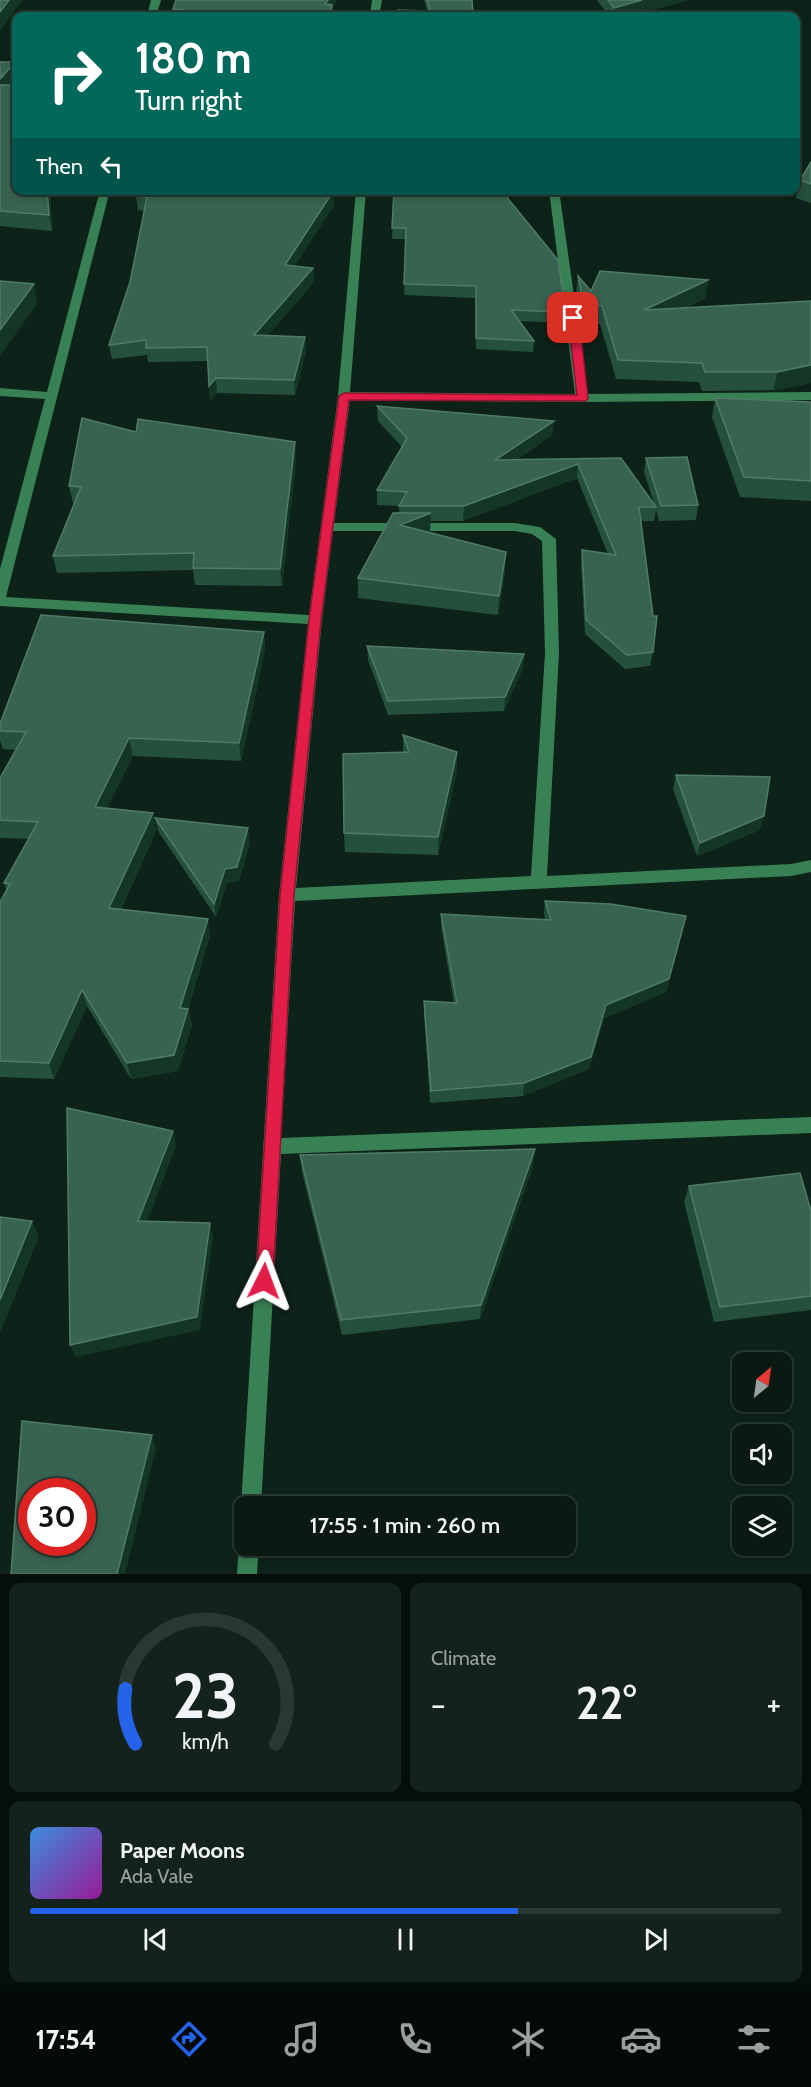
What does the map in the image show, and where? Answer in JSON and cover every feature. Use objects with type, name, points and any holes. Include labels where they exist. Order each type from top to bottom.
[{"type":"street","points":[[0,595],[104,195]]},
{"type":"street","points":[[252,1496],[287,895],[315,620],[329,527],[344,396],[361,195]]},
{"type":"street","points":[[555,195],[582,398]]},
{"type":"street","points":[[0,392],[50,396]]},
{"type":"street","points":[[344,396],[582,398],[811,396]]},
{"type":"street","points":[[329,527],[515,527],[535,530],[549,539],[552,653],[539,882]]},
{"type":"street","points":[[0,601],[315,620]]},
{"type":"street","points":[[287,895],[791,870],[811,866]]},
{"type":"street","points":[[272,1146],[811,1125]]},
{"type":"street","points":[[248,1574],[249,1556]]},
{"type":"building","points":[[0,0],[9,0],[0,12]]},
{"type":"building","points":[[176,0],[328,0],[325,4],[332,5],[331,12],[183,12],[184,10],[173,9]]},
{"type":"building","points":[[427,0],[472,0],[473,12],[398,12],[398,10],[430,11]]},
{"type":"building","points":[[608,0],[642,0],[614,8]]},
{"type":"building","points":[[0,62],[12,62],[12,65],[0,79]]},
{"type":"building","points":[[0,85],[12,85],[12,195],[47,195],[49,215],[0,211]]},
{"type":"building","points":[[811,162],[811,184],[800,180]]},
{"type":"building","points":[[331,195],[285,265],[313,268],[254,335],[305,337],[294,380],[216,378],[209,386],[207,347],[146,348],[146,340],[109,345],[130,282],[147,197],[136,196]]},
{"type":"building","points":[[394,195],[505,195],[558,260],[565,312],[511,310],[534,341],[476,338],[476,286],[404,284],[406,228],[392,228]]},
{"type":"building","points":[[600,271],[708,280],[644,310],[811,301],[811,365],[777,372],[705,372],[702,363],[618,360],[602,306],[584,305],[578,276],[591,291]]},
{"type":"building","points":[[0,281],[34,284],[0,330]]},
{"type":"building","points":[[715,398],[811,402],[811,481],[744,477]]},
{"type":"building","points":[[377,406],[554,421],[495,460],[621,458],[656,507],[639,507],[653,616],[657,616],[653,652],[627,655],[586,620],[582,550],[616,555],[578,464],[464,506],[399,506],[407,492],[377,490],[407,438]]},
{"type":"building","points":[[82,418],[136,432],[138,419],[295,442],[280,569],[193,568],[194,553],[53,556],[81,487],[69,486]]},
{"type":"building","points":[[687,457],[698,505],[661,506],[646,458]]},
{"type":"building","points":[[393,513],[431,513],[400,525],[506,552],[499,596],[358,578]]},
{"type":"building","points":[[41,615],[264,632],[239,743],[129,738],[95,807],[153,813],[109,908],[208,919],[180,1008],[188,1009],[174,1055],[127,1063],[82,990],[49,1063],[0,1061],[0,902],[10,884],[4,883],[38,822],[0,820],[0,778],[26,732],[0,731],[0,724]]},
{"type":"building","points":[[367,646],[524,654],[505,697],[388,701]]},
{"type":"building","points":[[403,735],[457,752],[438,837],[344,833],[343,754],[409,752]]},
{"type":"building","points":[[676,775],[770,777],[764,816],[700,843]]},
{"type":"building","points":[[155,818],[248,828],[237,867],[225,869],[214,904]]},
{"type":"building","points":[[545,901],[611,904],[686,916],[669,979],[606,1005],[591,1057],[524,1083],[431,1091],[424,1001],[457,1003],[441,914],[551,920]]},
{"type":"building","points":[[67,1108],[173,1131],[138,1221],[210,1223],[197,1317],[70,1345]]},
{"type":"building","points":[[535,1149],[481,1305],[341,1320],[300,1155]]},
{"type":"building","points":[[800,1173],[811,1211],[811,1296],[720,1307],[689,1186]]},
{"type":"building","points":[[0,1217],[32,1221],[0,1300]]},
{"type":"building","points":[[22,1421],[152,1435],[117,1574],[11,1574]]},
{"type":"route","points":[[264,1281],[287,895],[315,620],[329,527],[344,396],[582,398],[573,318]]}]
